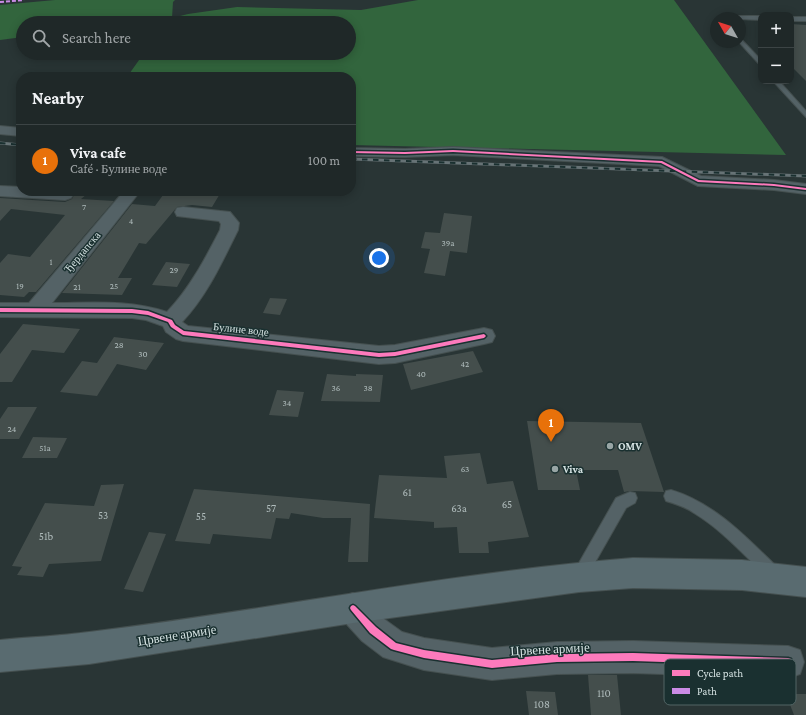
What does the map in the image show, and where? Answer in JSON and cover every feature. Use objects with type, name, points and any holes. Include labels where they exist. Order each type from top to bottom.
[{"type":"main road","name":"Црвене армије","points":[[0,656],[89,648],[353,608],[579,577],[633,573],[792,580]]},
{"type":"street","points":[[0,130],[16,132]]},
{"type":"street","points":[[356,152],[453,151],[662,162],[698,181],[774,185],[806,189]]},
{"type":"street","points":[[0,191],[16,192]]},
{"type":"street","name":"Ђердапска","points":[[34,311],[128,196]]},
{"type":"street","points":[[170,321],[194,295],[229,230],[230,223],[224,216],[183,212]]},
{"type":"street","name":"Булине воде","points":[[0,310],[132,311],[148,313],[170,321],[173,326],[183,333],[379,355],[395,354],[484,336]]},
{"type":"street","name":"Црвене армије","points":[[353,608],[373,630],[394,646],[424,654],[492,664],[557,658],[633,657],[695,659]]},
{"type":"lane","points":[[746,18],[758,18]]},
{"type":"lane","points":[[794,19],[806,19]]},
{"type":"lane","points":[[746,47],[758,61]]},
{"type":"lane","points":[[779,84],[806,115]]},
{"type":"lane","points":[[671,496],[681,498],[698,507],[740,542],[792,580]]},
{"type":"lane","points":[[579,577],[620,503],[630,498]]},
{"type":"green space","points":[[55,0],[175,0],[173,2],[172,16],[16,16],[16,38],[0,40],[0,5]]},
{"type":"green space","points":[[418,0],[674,0],[786,155],[356,145],[356,72],[131,72],[139,60],[356,60],[356,16],[180,16],[237,7],[361,10]]},
{"type":"building","points":[[794,24],[806,25],[806,81],[794,69]]},
{"type":"building","points":[[74,196],[85,196],[81,199],[114,201],[36,292],[29,292],[24,297],[0,295],[0,263],[8,254],[30,257],[65,215],[11,209],[0,221],[0,198],[65,202],[72,199]]},
{"type":"building","points":[[162,196],[219,196],[212,207],[192,205],[177,207],[146,244],[139,243],[118,278],[132,278],[122,295],[62,293],[132,204],[155,206]]},
{"type":"building","points":[[444,213],[472,216],[467,253],[450,251],[445,276],[424,273],[430,249],[421,248],[425,232],[440,233]]},
{"type":"building","points":[[166,262],[190,264],[177,287],[152,285]]},
{"type":"building","points":[[270,298],[287,299],[280,315],[263,313]]},
{"type":"building","points":[[23,324],[80,329],[64,353],[32,350],[12,382],[0,382],[0,354]]},
{"type":"building","points":[[114,337],[164,343],[146,370],[117,364],[97,396],[60,392],[82,361],[97,363]]},
{"type":"building","points":[[473,351],[483,372],[411,390],[403,364]]},
{"type":"building","points":[[327,374],[356,376],[356,374],[383,375],[380,402],[321,401]]},
{"type":"building","points":[[277,390],[304,392],[298,417],[269,415]]},
{"type":"building","points":[[8,407],[37,407],[19,439],[0,439],[0,419]]},
{"type":"building","name":"OMV","points":[[527,421],[641,423],[664,492],[624,492],[618,470],[576,470],[580,490],[538,490]]},
{"type":"building","points":[[33,437],[67,438],[57,458],[22,458]]},
{"type":"building","points":[[480,453],[487,484],[513,481],[529,537],[488,542],[489,553],[459,553],[457,527],[434,528],[434,522],[374,518],[379,475],[447,478],[444,456]]},
{"type":"building","points":[[124,484],[101,561],[49,564],[43,577],[17,575],[22,567],[12,566],[45,503],[94,506],[101,485]]},
{"type":"building","points":[[194,489],[370,504],[368,562],[348,562],[351,518],[323,518],[291,513],[289,519],[276,518],[271,539],[213,534],[210,544],[175,541]]},
{"type":"building","points":[[149,532],[166,534],[143,592],[124,589]]},
{"type":"building","points":[[588,675],[617,675],[621,715],[591,715]]},
{"type":"building","points":[[526,691],[555,692],[558,715],[529,715]]},
{"type":"building","points":[[796,694],[806,694],[806,715],[794,715],[790,705],[796,705]]},
{"type":"railway","points":[[0,143],[16,145]]},
{"type":"railway","points":[[356,159],[806,176]]},
{"type":"marked path","points":[[0,2],[24,0]]},
{"type":"cycle path","points":[[356,152],[405,153],[453,151],[662,162],[698,181],[774,185],[806,189]]},
{"type":"cycle path","points":[[0,310],[132,311],[148,313],[170,321],[173,326],[183,333],[379,355],[395,354],[484,336]]},
{"type":"cycle path","points":[[353,608],[373,630],[394,646],[424,654],[492,664],[557,658],[633,657],[695,659]]},
{"type":"place","name":"Viva cafe","points":[[551,442]]},
{"type":"place","name":"OMV","points":[[610,446]]},
{"type":"place","name":"Viva","points":[[555,469]]}]
